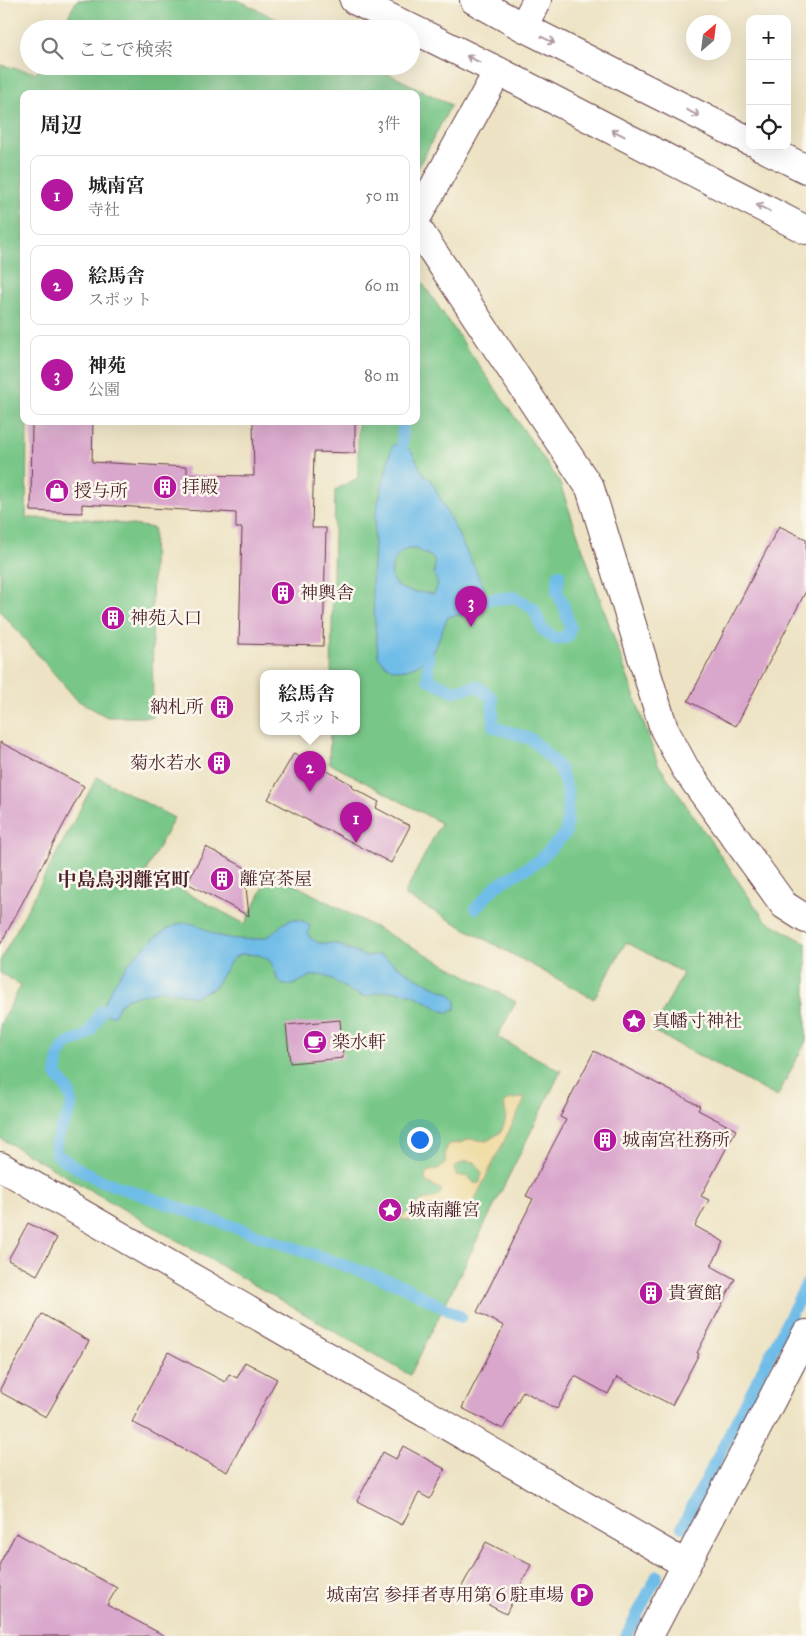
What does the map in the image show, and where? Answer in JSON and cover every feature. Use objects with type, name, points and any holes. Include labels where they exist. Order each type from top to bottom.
[{"type":"street","points":[[354,0],[395,20]]},
{"type":"street","points":[[474,0],[523,27],[746,139]]},
{"type":"street","points":[[523,27],[537,0]]},
{"type":"street","points":[[420,33],[806,230]]},
{"type":"street","points":[[420,212],[498,71]]},
{"type":"street","points":[[768,150],[806,169]]},
{"type":"street","points":[[420,232],[590,488],[664,729],[685,768],[784,905],[806,919]]},
{"type":"street","points":[[0,1166],[685,1564]]},
{"type":"street","points":[[649,1636],[806,1334]]},
{"type":"green space","points":[[77,0],[238,0],[278,20],[66,20]]},
{"type":"green space","points":[[0,65],[20,69],[20,75],[391,75],[451,105],[420,163],[420,90],[20,90],[20,425],[27,425],[26,518],[87,519],[154,528],[152,603],[153,717],[107,717],[77,700],[0,611]]},
{"type":"green space","points":[[420,280],[559,481],[658,764],[762,916],[767,921],[806,943],[806,1041],[777,1097],[653,1031],[683,973],[626,942],[594,999],[404,895],[441,823],[329,763],[330,735],[360,735],[360,670],[331,670],[335,490],[358,478],[358,425],[420,425]]},
{"type":"green space","points":[[97,777],[174,818],[146,871],[245,924],[271,872],[516,1002],[497,1037],[561,1071],[410,1375],[0,1138],[0,1025],[21,985],[0,973],[0,961]]},
{"type":"sand","points":[[525,1099],[472,1205],[453,1219],[409,1221],[402,1219],[401,1217],[420,1202],[440,1194],[442,1190],[426,1182],[425,1178],[427,1172],[442,1167],[446,1162],[445,1152],[449,1144],[460,1143],[470,1139],[487,1141],[501,1132],[506,1114],[504,1104],[508,1100]],"holes":[[[466,1161],[475,1162],[482,1173],[478,1184],[468,1177],[456,1175],[454,1168],[457,1165]]]},
{"type":"water","points":[[397,444],[409,449],[422,471],[431,480],[485,589],[484,603],[476,615],[448,617],[430,655],[417,665],[403,670],[389,667],[378,656],[372,589],[375,516],[392,446]],"holes":[[[415,549],[432,557],[435,562],[434,574],[438,585],[434,594],[407,590],[395,584],[392,576],[394,561],[402,552]]]},
{"type":"water","points":[[294,919],[303,921],[310,926],[308,933],[310,938],[319,943],[337,944],[364,956],[380,955],[415,977],[450,994],[456,1001],[455,1009],[449,1013],[403,992],[388,991],[366,997],[352,992],[324,975],[311,976],[293,985],[283,985],[277,978],[269,960],[259,955],[242,954],[233,958],[214,988],[194,997],[163,990],[128,998],[120,1004],[115,1014],[110,1016],[101,1011],[112,987],[135,956],[171,927],[189,923],[218,936],[252,939],[263,938],[285,922]]},
{"type":"building","points":[[32,425],[93,425],[92,462],[187,467],[187,475],[254,476],[253,425],[355,425],[355,453],[314,452],[312,528],[326,528],[323,646],[239,644],[242,528],[236,528],[236,513],[82,504],[82,513],[31,511]]},
{"type":"building","points":[[779,526],[806,539],[806,591],[736,726],[688,701]]},
{"type":"building","points":[[0,742],[84,786],[0,945]]},
{"type":"building","points":[[294,753],[353,785],[351,787],[379,802],[376,808],[410,826],[391,863],[268,799]]},
{"type":"building","name":"離宮茶屋","points":[[206,847],[244,867],[249,916],[187,883]]},
{"type":"building","name":"楽水軒","points":[[340,1020],[343,1058],[290,1063],[286,1025]]},
{"type":"building","points":[[594,1051],[700,1106],[698,1110],[736,1130],[701,1196],[709,1200],[695,1226],[724,1242],[711,1266],[735,1279],[672,1405],[617,1377],[608,1394],[575,1376],[557,1409],[523,1391],[503,1429],[462,1408],[504,1326],[477,1312],[533,1199],[526,1196],[566,1120],[560,1117]]},
{"type":"building","points":[[28,1223],[57,1238],[37,1275],[8,1260]]},
{"type":"building","points":[[42,1314],[89,1341],[46,1417],[0,1392]]},
{"type":"building","points":[[168,1352],[225,1382],[229,1374],[237,1378],[245,1362],[277,1379],[227,1472],[132,1422]]},
{"type":"building","points":[[403,1446],[445,1469],[430,1499],[419,1493],[402,1525],[357,1501],[383,1452],[396,1459]]},
{"type":"building","points":[[16,1533],[117,1588],[107,1605],[165,1636],[0,1636],[0,1563]]},
{"type":"building","points":[[486,1542],[531,1565],[506,1614],[460,1590]]},
{"type":"waterway","points":[[402,445],[403,425]]},
{"type":"waterway","points":[[485,600],[515,597],[534,609],[542,629],[555,639],[567,637],[570,628],[564,606],[557,592],[559,574]]},
{"type":"waterway","points":[[428,656],[428,679],[454,691],[477,686],[492,698],[494,727],[531,739],[560,768],[568,794],[566,833],[537,862],[497,885],[476,908]]},
{"type":"waterway","points":[[101,1011],[91,1030],[85,1036],[66,1044],[59,1055],[56,1075],[71,1098],[71,1107],[56,1142],[56,1154],[99,1180],[401,1285],[461,1317]]},
{"type":"waterway","points":[[682,1527],[806,1285]]},
{"type":"waterway","points":[[626,1636],[657,1576]]},
{"type":"place","name":"拝殿","points":[[165,487]]},
{"type":"place","name":"授与所","points":[[57,491]]},
{"type":"place","name":"神輿舎","points":[[283,593]]},
{"type":"place","name":"神苑入口","points":[[113,618]]},
{"type":"place","name":"神苑","points":[[471,627]]},
{"type":"place","name":"納札所","points":[[222,707]]},
{"type":"place","name":"菊水若水","points":[[219,763]]},
{"type":"place","name":"絵馬舎","points":[[310,792]]},
{"type":"place","name":"城南宮","points":[[356,843]]},
{"type":"place","name":"離宮茶屋","points":[[222,879]]},
{"type":"place","name":"真幡寸神社","points":[[634,1021]]},
{"type":"place","name":"楽水軒","points":[[315,1042]]},
{"type":"place","name":"城南宮社務所","points":[[605,1140]]},
{"type":"place","name":"城南離宮","points":[[390,1210]]},
{"type":"place","name":"貴賓館","points":[[651,1293]]},
{"type":"place","name":"城南宮 参拝者専用第６駐車場","points":[[582,1595]]},
{"type":"district","name":"中島鳥羽離宮町","points":[[124,879]]}]
